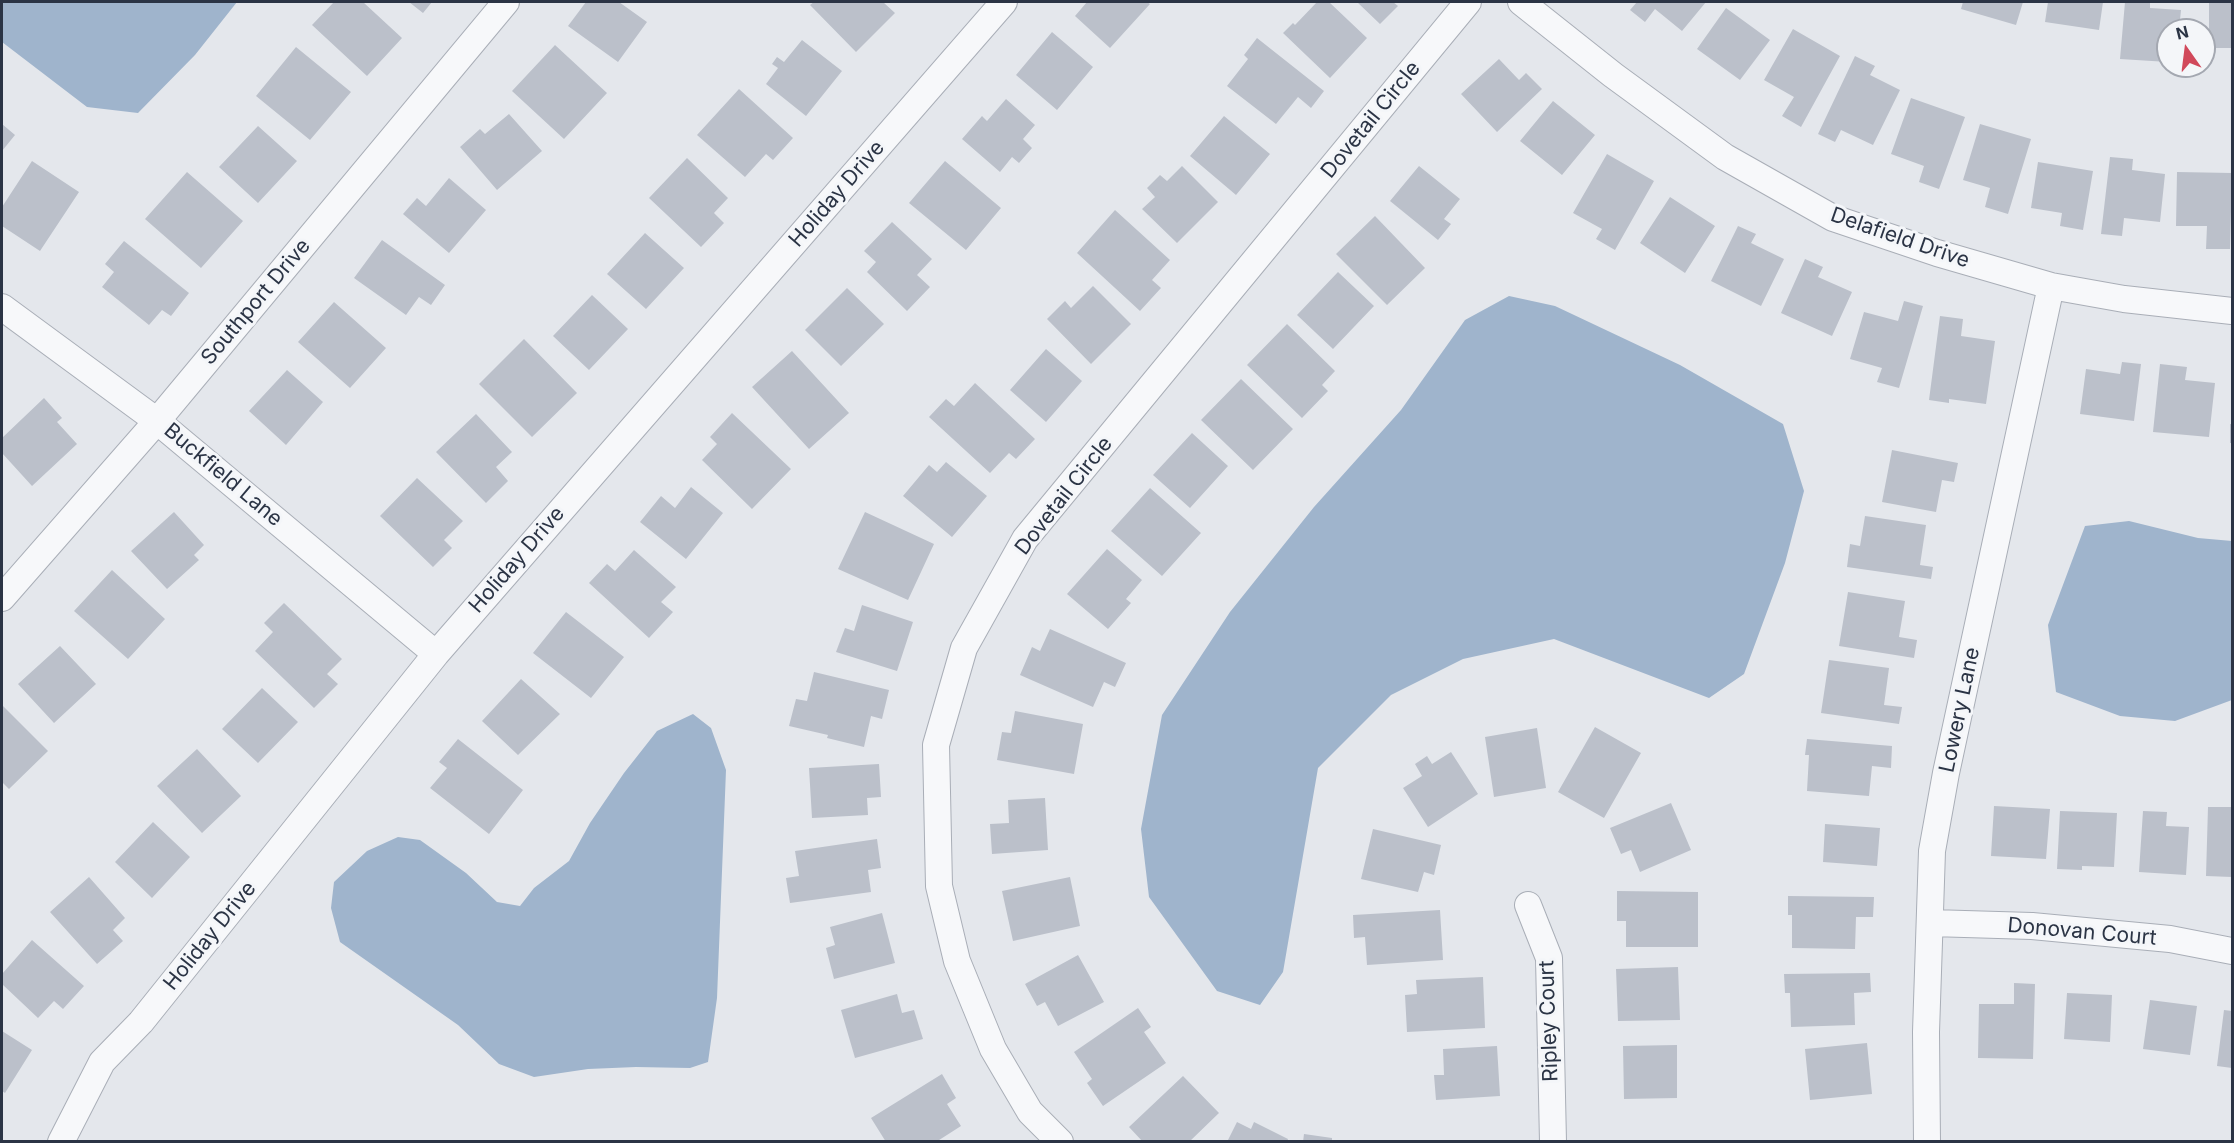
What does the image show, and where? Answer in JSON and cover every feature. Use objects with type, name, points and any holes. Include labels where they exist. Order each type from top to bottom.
[{"type":"street","name":"Southport Drive","points":[[2,598],[157,421],[506,2]]},
{"type":"street","name":"Holiday Drive","points":[[61,1142],[102,1062],[141,1022],[436,654],[1004,2]]},
{"type":"street","name":"Dovetail Circle","points":[[1060,1142],[1030,1112],[993,1049],[957,961],[939,886],[936,745],[964,648],[1025,539],[1468,2]]},
{"type":"street","name":"Delafield Drive","points":[[1521,2],[1613,75],[1725,157],[1833,218],[1937,253],[2051,286],[2124,299],[2232,311]]},
{"type":"street","name":"Lowery Lane","points":[[1927,1142],[1926,1032],[1932,851],[1944,784],[2051,286]]},
{"type":"street","name":"Buckfield Lane","points":[[2,307],[157,421],[436,654]]},
{"type":"street","name":"Ripley Court","points":[[1528,905],[1550,958],[1553,1142]]},
{"type":"street","name":"Donovan Court","points":[[1931,923],[2055,928],[2170,939],[2232,951]]},
{"type":"water","points":[[2,2],[237,2],[195,55],[138,113],[87,107],[2,42]]},
{"type":"water","points":[[1509,296],[1555,306],[1680,365],[1783,424],[1804,491],[1785,563],[1744,674],[1709,698],[1554,639],[1463,659],[1391,695],[1318,768],[1283,972],[1260,1005],[1217,991],[1149,897],[1141,829],[1162,715],[1230,612],[1314,507],[1401,410],[1465,320]]},
{"type":"water","points":[[2129,521],[2198,538],[2232,541],[2232,700],[2175,721],[2120,716],[2056,692],[2048,625],[2085,526]]},
{"type":"water","points":[[693,714],[711,728],[726,770],[717,998],[708,1062],[690,1068],[588,1069],[534,1077],[499,1064],[458,1025],[340,942],[331,908],[334,882],[367,851],[398,837],[420,840],[466,873],[497,902],[520,906],[534,888],[569,861],[590,823],[624,773],[657,731]]},
{"type":"building","points":[[334,2],[363,2],[402,38],[367,76],[312,25]]},
{"type":"building","points":[[409,2],[432,2],[423,13]]},
{"type":"building","points":[[586,2],[619,2],[647,22],[618,62],[568,26]]},
{"type":"building","points":[[814,2],[883,2],[895,13],[856,52],[810,5]]},
{"type":"building","points":[[1087,2],[1147,2],[1150,4],[1110,48],[1075,16]]},
{"type":"building","points":[[1317,2],[1329,2],[1367,38],[1330,78],[1283,33],[1293,23],[1295,25]]},
{"type":"building","points":[[1357,2],[1393,2],[1398,6],[1380,24]]},
{"type":"building","points":[[1637,2],[1706,2],[1682,31],[1655,9],[1645,22],[1630,10]]},
{"type":"building","points":[[1963,2],[2023,2],[2016,25],[1961,9]]},
{"type":"building","points":[[2048,2],[2103,2],[2099,30],[2045,22]]},
{"type":"building","points":[[2125,2],[2150,2],[2150,8],[2181,10],[2180,18],[2156,18],[2156,61],[2120,59]]},
{"type":"building","points":[[2209,2],[2232,2],[2232,48],[2216,48],[2216,18],[2209,18]]},
{"type":"building","points":[[1726,8],[1770,40],[1740,80],[1697,49]]},
{"type":"building","points":[[1793,29],[1840,56],[1801,127],[1782,116],[1794,97],[1764,80]]},
{"type":"building","points":[[1052,32],[1093,67],[1057,110],[1016,75]]},
{"type":"building","points":[[1257,38],[1324,91],[1311,108],[1298,97],[1276,124],[1227,86],[1248,59],[1244,55]]},
{"type":"building","points":[[802,40],[842,71],[806,116],[766,84],[778,68],[772,64],[777,57],[784,62]]},
{"type":"building","points":[[555,45],[607,93],[564,139],[512,91]]},
{"type":"building","points":[[296,47],[351,92],[310,140],[256,96]]},
{"type":"building","points":[[1855,56],[1875,66],[1870,75],[1900,90],[1873,145],[1841,130],[1835,142],[1818,134]]},
{"type":"building","points":[[1499,59],[1519,80],[1526,73],[1542,89],[1497,132],[1461,94]]},
{"type":"building","points":[[739,89],[793,138],[773,160],[766,154],[745,177],[697,135]]},
{"type":"building","points":[[1911,98],[1965,117],[1939,189],[1919,182],[1924,166],[1891,154]]},
{"type":"building","points":[[1006,99],[1035,125],[1023,139],[1032,148],[1019,163],[1012,157],[1000,172],[962,139],[982,116],[987,121]]},
{"type":"building","points":[[1553,101],[1595,135],[1562,175],[1520,141]]},
{"type":"building","points":[[509,114],[542,151],[497,190],[460,147],[480,129],[485,134]]},
{"type":"building","points":[[1224,116],[1270,154],[1236,195],[1190,156]]},
{"type":"building","points":[[2,124],[15,135],[2,151]]},
{"type":"building","points":[[1980,124],[2031,139],[2008,214],[1985,207],[1990,188],[1963,180]]},
{"type":"building","points":[[258,126],[297,161],[258,203],[219,167]]},
{"type":"building","points":[[1607,154],[1654,181],[1615,250],[1596,239],[1602,229],[1573,213]]},
{"type":"building","points":[[2110,157],[2133,159],[2132,170],[2165,174],[2160,222],[2124,218],[2122,236],[2101,234]]},
{"type":"building","points":[[687,158],[728,198],[714,213],[724,223],[701,247],[649,198]]},
{"type":"building","points":[[32,161],[79,192],[40,251],[2,226],[2,207]]},
{"type":"building","points":[[945,161],[1001,208],[966,250],[909,203]]},
{"type":"building","points":[[2038,162],[2093,171],[2083,230],[2060,226],[2062,213],[2031,208]]},
{"type":"building","points":[[1182,166],[1218,202],[1177,243],[1142,209],[1155,197],[1147,188],[1160,175],[1167,181]]},
{"type":"building","points":[[1419,166],[1460,199],[1444,219],[1451,224],[1438,240],[1390,201]]},
{"type":"building","points":[[187,172],[243,221],[201,268],[145,219]]},
{"type":"building","points":[[2177,172],[2232,173],[2230,249],[2206,249],[2207,226],[2176,226]]},
{"type":"building","points":[[449,178],[486,210],[449,253],[403,214],[417,198],[426,206]]},
{"type":"building","points":[[1670,197],[1715,226],[1685,273],[1640,243]]},
{"type":"building","points":[[1115,210],[1170,260],[1152,280],[1161,288],[1140,311],[1077,253]]},
{"type":"building","points":[[1375,216],[1425,268],[1387,305],[1336,254]]},
{"type":"building","points":[[892,222],[932,259],[917,275],[930,287],[907,311],[867,272],[876,262],[864,251]]},
{"type":"building","points":[[1738,226],[1756,234],[1751,243],[1784,259],[1761,306],[1711,281]]},
{"type":"building","points":[[645,233],[684,268],[646,309],[607,274]]},
{"type":"building","points":[[382,240],[445,285],[431,305],[419,297],[406,315],[354,278]]},
{"type":"building","points":[[124,241],[189,293],[171,316],[162,310],[149,325],[102,287],[114,272],[105,264]]},
{"type":"building","points":[[1805,259],[1823,267],[1818,277],[1852,292],[1832,336],[1781,313]]},
{"type":"building","points":[[1338,272],[1374,306],[1333,349],[1297,315]]},
{"type":"building","points":[[1093,286],[1131,324],[1091,364],[1047,319],[1065,301],[1071,308]]},
{"type":"building","points":[[847,288],[884,324],[841,366],[805,330]]},
{"type":"building","points":[[592,295],[628,329],[589,370],[553,336]]},
{"type":"building","points":[[1904,301],[1923,306],[1899,388],[1877,382],[1882,368],[1850,359],[1864,312],[1898,321]]},
{"type":"building","points":[[334,302],[386,348],[350,388],[298,342]]},
{"type":"building","points":[[1940,316],[1963,319],[1961,336],[1995,341],[1986,404],[1949,399],[1949,403],[1929,400]]},
{"type":"building","points":[[1287,324],[1335,371],[1322,385],[1328,391],[1302,418],[1247,365]]},
{"type":"building","points":[[524,339],[577,393],[532,437],[479,384]]},
{"type":"building","points":[[1046,349],[1082,381],[1046,422],[1010,390]]},
{"type":"building","points":[[792,351],[849,413],[809,449],[752,387]]},
{"type":"building","points":[[2122,362],[2141,364],[2134,421],[2080,414],[2086,369],[2120,374]]},
{"type":"building","points":[[2160,364],[2187,367],[2185,380],[2215,383],[2209,437],[2153,432]]},
{"type":"building","points":[[287,370],[323,402],[286,445],[249,411]]},
{"type":"building","points":[[1241,379],[1293,429],[1253,470],[1201,420]]},
{"type":"building","points":[[975,383],[1035,439],[1016,459],[1009,453],[990,473],[929,417],[946,399],[954,406]]},
{"type":"building","points":[[44,398],[62,418],[57,422],[77,444],[32,486],[2,453],[2,438]]},
{"type":"building","points":[[732,413],[791,469],[752,509],[702,460],[717,444],[710,437]]},
{"type":"building","points":[[476,414],[512,452],[496,467],[508,481],[486,503],[436,452]]},
{"type":"building","points":[[2230,424],[2232,424],[2232,443],[2230,443]]},
{"type":"building","points":[[1192,433],[1228,466],[1190,508],[1153,475]]},
{"type":"building","points":[[1892,450],[1958,463],[1954,482],[1942,480],[1936,512],[1882,502]]},
{"type":"building","points":[[946,462],[987,496],[952,537],[903,496],[929,465],[937,472]]},
{"type":"building","points":[[417,478],[463,521],[444,540],[452,548],[433,567],[380,516]]},
{"type":"building","points":[[691,487],[723,513],[686,559],[640,522],[661,496],[675,508]]},
{"type":"building","points":[[1150,488],[1201,533],[1162,576],[1111,531]]},
{"type":"building","points":[[174,512],[204,545],[194,555],[199,560],[167,589],[131,551]]},
{"type":"building","points":[[865,512],[934,544],[908,600],[838,569]]},
{"type":"building","points":[[1865,516],[1926,525],[1920,565],[1933,567],[1931,579],[1847,567],[1850,544],[1860,546]]},
{"type":"building","points":[[1107,549],[1142,580],[1126,599],[1131,603],[1108,629],[1067,594]]},
{"type":"building","points":[[634,550],[676,587],[661,602],[673,612],[649,638],[589,583],[607,564],[615,571]]},
{"type":"building","points":[[112,570],[165,619],[128,659],[74,611]]},
{"type":"building","points":[[1848,592],[1905,601],[1899,637],[1917,640],[1914,658],[1839,646]]},
{"type":"building","points":[[284,603],[342,659],[327,674],[338,684],[314,708],[255,651],[273,632],[264,623]]},
{"type":"building","points":[[862,605],[913,622],[897,671],[836,652],[845,628],[854,631]]},
{"type":"building","points":[[566,612],[624,657],[591,698],[533,653]]},
{"type":"building","points":[[1050,629],[1126,663],[1115,687],[1104,682],[1093,707],[1020,675],[1032,647],[1040,651]]},
{"type":"building","points":[[60,646],[96,684],[54,723],[18,684]]},
{"type":"building","points":[[1829,660],[1889,668],[1884,705],[1902,707],[1899,724],[1821,713]]},
{"type":"building","points":[[814,672],[889,690],[882,719],[871,716],[864,747],[827,738],[828,735],[789,726],[796,699],[807,701]]},
{"type":"building","points":[[521,679],[560,714],[518,755],[482,721]]},
{"type":"building","points":[[262,688],[298,722],[258,763],[222,729]]},
{"type":"building","points":[[2,705],[48,751],[9,789],[2,782]]},
{"type":"building","points":[[1015,711],[1083,724],[1074,774],[997,760],[1002,732],[1011,733]]},
{"type":"building","points":[[1595,727],[1641,753],[1604,818],[1558,792]]},
{"type":"building","points":[[1537,728],[1546,788],[1494,797],[1485,737]]},
{"type":"building","points":[[458,739],[523,790],[489,834],[430,788],[447,768],[439,762]]},
{"type":"building","points":[[1807,739],[1892,746],[1891,768],[1872,766],[1869,796],[1807,791],[1809,755],[1805,755]]},
{"type":"building","points":[[197,749],[241,796],[202,833],[157,786]]},
{"type":"building","points":[[1451,752],[1478,794],[1428,827],[1403,788],[1422,776],[1415,764],[1427,756],[1432,764]]},
{"type":"building","points":[[879,764],[881,797],[867,798],[868,815],[812,818],[809,768]]},
{"type":"building","points":[[1045,798],[1048,850],[992,854],[990,824],[1009,823],[1008,800]]},
{"type":"building","points":[[1671,803],[1691,850],[1640,872],[1631,850],[1621,854],[1610,828]]},
{"type":"building","points":[[1994,806],[2050,809],[2046,859],[1991,856]]},
{"type":"building","points":[[2208,807],[2232,807],[2232,877],[2206,876]]},
{"type":"building","points":[[2060,811],[2117,813],[2114,867],[2082,866],[2082,870],[2057,869]]},
{"type":"building","points":[[2143,811],[2167,812],[2166,826],[2189,827],[2186,875],[2139,872]]},
{"type":"building","points":[[153,822],[190,857],[152,898],[115,862]]},
{"type":"building","points":[[1825,824],[1880,828],[1877,866],[1823,862]]},
{"type":"building","points":[[1373,829],[1441,845],[1434,875],[1424,872],[1418,892],[1361,879]]},
{"type":"building","points":[[877,839],[881,868],[868,870],[871,892],[790,903],[786,878],[799,876],[795,851]]},
{"type":"building","points":[[89,877],[125,918],[113,930],[123,941],[97,964],[50,912]]},
{"type":"building","points":[[1070,877],[1080,926],[1013,941],[1002,891]]},
{"type":"building","points":[[1617,891],[1698,892],[1698,947],[1626,947],[1626,921],[1617,921]]},
{"type":"building","points":[[1788,896],[1874,897],[1873,917],[1856,917],[1855,949],[1792,948],[1792,915],[1788,915]]},
{"type":"building","points":[[1440,910],[1443,960],[1367,965],[1365,937],[1354,938],[1353,915]]},
{"type":"building","points":[[882,913],[895,963],[834,979],[826,948],[835,945],[830,927]]},
{"type":"building","points":[[32,940],[84,986],[63,1009],[54,1001],[38,1018],[2,984],[2,974]]},
{"type":"building","points":[[1078,955],[1104,1002],[1058,1026],[1045,1002],[1037,1006],[1025,984]]},
{"type":"building","points":[[1678,967],[1680,1020],[1618,1021],[1616,969]]},
{"type":"building","points":[[1870,973],[1871,992],[1854,993],[1855,1025],[1791,1027],[1790,993],[1785,993],[1784,974]]},
{"type":"building","points":[[1483,977],[1485,1028],[1407,1032],[1405,995],[1417,994],[1416,980]]},
{"type":"building","points":[[2014,983],[2035,984],[2033,1059],[1978,1058],[1979,1004],[2014,1004]]},
{"type":"building","points":[[2067,993],[2112,995],[2110,1042],[2064,1039]]},
{"type":"building","points":[[897,994],[902,1013],[914,1010],[923,1039],[855,1058],[841,1010]]},
{"type":"building","points":[[2150,1000],[2197,1006],[2190,1055],[2143,1049]]},
{"type":"building","points":[[1138,1008],[1151,1027],[1144,1032],[1166,1063],[1103,1106],[1087,1083],[1092,1079],[1074,1052]]},
{"type":"building","points":[[2224,1010],[2232,1011],[2232,1068],[2217,1066]]},
{"type":"building","points":[[2,1031],[32,1050],[5,1093],[2,1091]]},
{"type":"building","points":[[1867,1043],[1872,1094],[1810,1100],[1805,1049]]},
{"type":"building","points":[[1677,1045],[1677,1098],[1624,1099],[1623,1046]]},
{"type":"building","points":[[1497,1046],[1500,1096],[1436,1100],[1434,1075],[1444,1075],[1443,1049]]},
{"type":"building","points":[[942,1074],[956,1098],[947,1104],[961,1126],[936,1142],[886,1142],[871,1118]]},
{"type":"building","points":[[1183,1076],[1219,1113],[1189,1142],[1143,1142],[1129,1127]]},
{"type":"building","points":[[1237,1122],[1251,1129],[1254,1122],[1288,1139],[1287,1142],[1227,1142]]},
{"type":"building","points":[[1304,1134],[1332,1138],[1332,1142],[1303,1142]]}]
